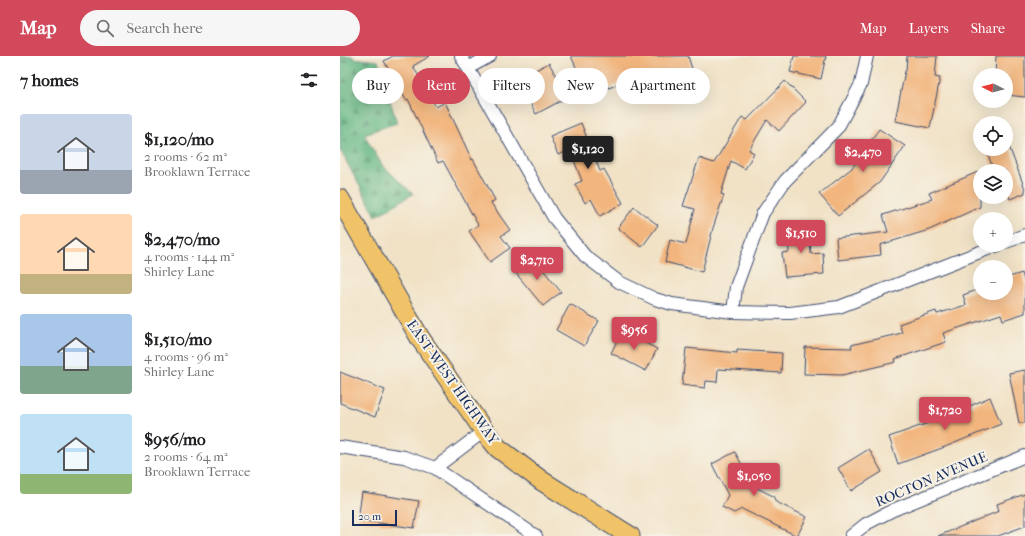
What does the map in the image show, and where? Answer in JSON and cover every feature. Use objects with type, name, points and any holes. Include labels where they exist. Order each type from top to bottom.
[{"type":"main road","name":"EAST-WEST HIGHWAY","points":[[340,199],[420,338],[484,431],[498,448],[542,481],[630,536]]},
{"type":"street","points":[[461,56],[468,68],[490,56]]},
{"type":"street","points":[[733,312],[736,287],[763,213],[785,181],[838,127],[861,84],[867,56]]},
{"type":"street","points":[[470,71],[554,218],[585,256],[619,282],[655,299],[672,304],[733,312],[790,313],[839,307],[980,252]]},
{"type":"street","points":[[1013,239],[1025,235]]},
{"type":"street","points":[[435,468],[484,431]]},
{"type":"street","points":[[340,447],[404,457],[435,468],[536,536]]},
{"type":"street","name":"ROCTON AVENUE","points":[[851,536],[866,524],[893,510],[1025,456]]},
{"type":"green space","points":[[340,56],[352,56],[353,58],[378,61],[380,68],[352,68],[352,104],[391,104],[397,123],[364,134],[382,165],[413,194],[376,216],[340,150]]},
{"type":"building","points":[[393,56],[430,56],[412,68],[412,104],[434,104],[436,107],[441,104],[446,104],[472,160],[473,159],[495,200],[491,203],[510,230],[501,236],[510,248],[490,262],[469,231],[478,225],[443,161],[438,163],[408,99],[406,100],[404,96],[404,68],[388,68],[384,61]]},
{"type":"building","points":[[571,56],[688,56],[692,68],[616,68],[616,85],[609,88],[608,68],[576,68]]},
{"type":"building","points":[[794,56],[826,56],[821,79],[790,72]]},
{"type":"building","points":[[907,56],[937,56],[935,77],[940,78],[930,128],[895,121],[906,71]]},
{"type":"building","points":[[996,56],[1025,56],[1025,97],[1013,96],[1013,68],[995,68]]},
{"type":"building","points":[[549,63],[553,70],[553,104],[555,104],[536,114],[531,104],[545,104],[545,68],[540,68]]},
{"type":"building","points":[[785,81],[806,102],[779,131],[767,120],[749,150],[754,153],[745,169],[731,161],[721,194],[724,195],[713,228],[702,272],[665,262],[670,240],[686,244],[695,209],[683,206],[699,158],[714,163],[742,117],[747,120]]},
{"type":"building","points":[[581,123],[600,171],[604,169],[623,203],[600,216],[591,199],[585,203],[575,184],[582,181],[570,150],[558,155],[550,136]]},
{"type":"building","points":[[879,129],[905,146],[880,182],[838,216],[819,194],[852,168]]},
{"type":"building","points":[[988,156],[1013,156],[1025,189],[1025,193],[1013,198],[1013,164],[991,164]]},
{"type":"building","points":[[973,174],[973,204],[980,204],[980,207],[929,230],[880,245],[881,255],[838,260],[836,238],[888,232],[883,215],[932,199],[929,193]]},
{"type":"building","points":[[634,207],[658,225],[642,247],[618,228]]},
{"type":"building","points":[[809,223],[810,239],[808,240],[810,240],[811,254],[823,253],[824,274],[785,277],[782,253],[789,252],[787,225]]},
{"type":"building","points":[[532,256],[561,292],[543,306],[514,271]]},
{"type":"building","points":[[1022,273],[1025,284],[1025,313],[1003,320],[1001,314],[943,333],[946,342],[895,359],[896,362],[842,375],[804,374],[805,347],[852,348],[851,345],[902,333],[899,324],[936,311],[937,314],[966,305],[963,295],[973,291],[973,300],[1013,300],[1013,276]]},
{"type":"building","points":[[570,304],[599,321],[584,346],[556,330]]},
{"type":"building","points":[[622,331],[657,349],[646,371],[611,353]]},
{"type":"building","points":[[686,348],[737,353],[737,350],[782,353],[781,373],[718,369],[717,382],[706,381],[705,388],[682,385]]},
{"type":"building","points":[[1025,370],[1025,423],[1019,423],[1009,373]]},
{"type":"building","points":[[340,372],[385,390],[375,417],[340,403]]},
{"type":"building","points":[[990,397],[1001,424],[898,464],[889,437],[945,417]]},
{"type":"building","points":[[869,449],[882,472],[851,491],[838,468]]},
{"type":"building","points":[[735,452],[753,486],[773,496],[776,502],[807,517],[797,536],[742,509],[734,513],[722,507],[728,495],[712,464]]},
{"type":"building","points":[[362,492],[419,501],[414,528],[358,520]]},
{"type":"building","points":[[1025,494],[1025,526],[998,536],[938,536],[999,511],[997,504]]}]
